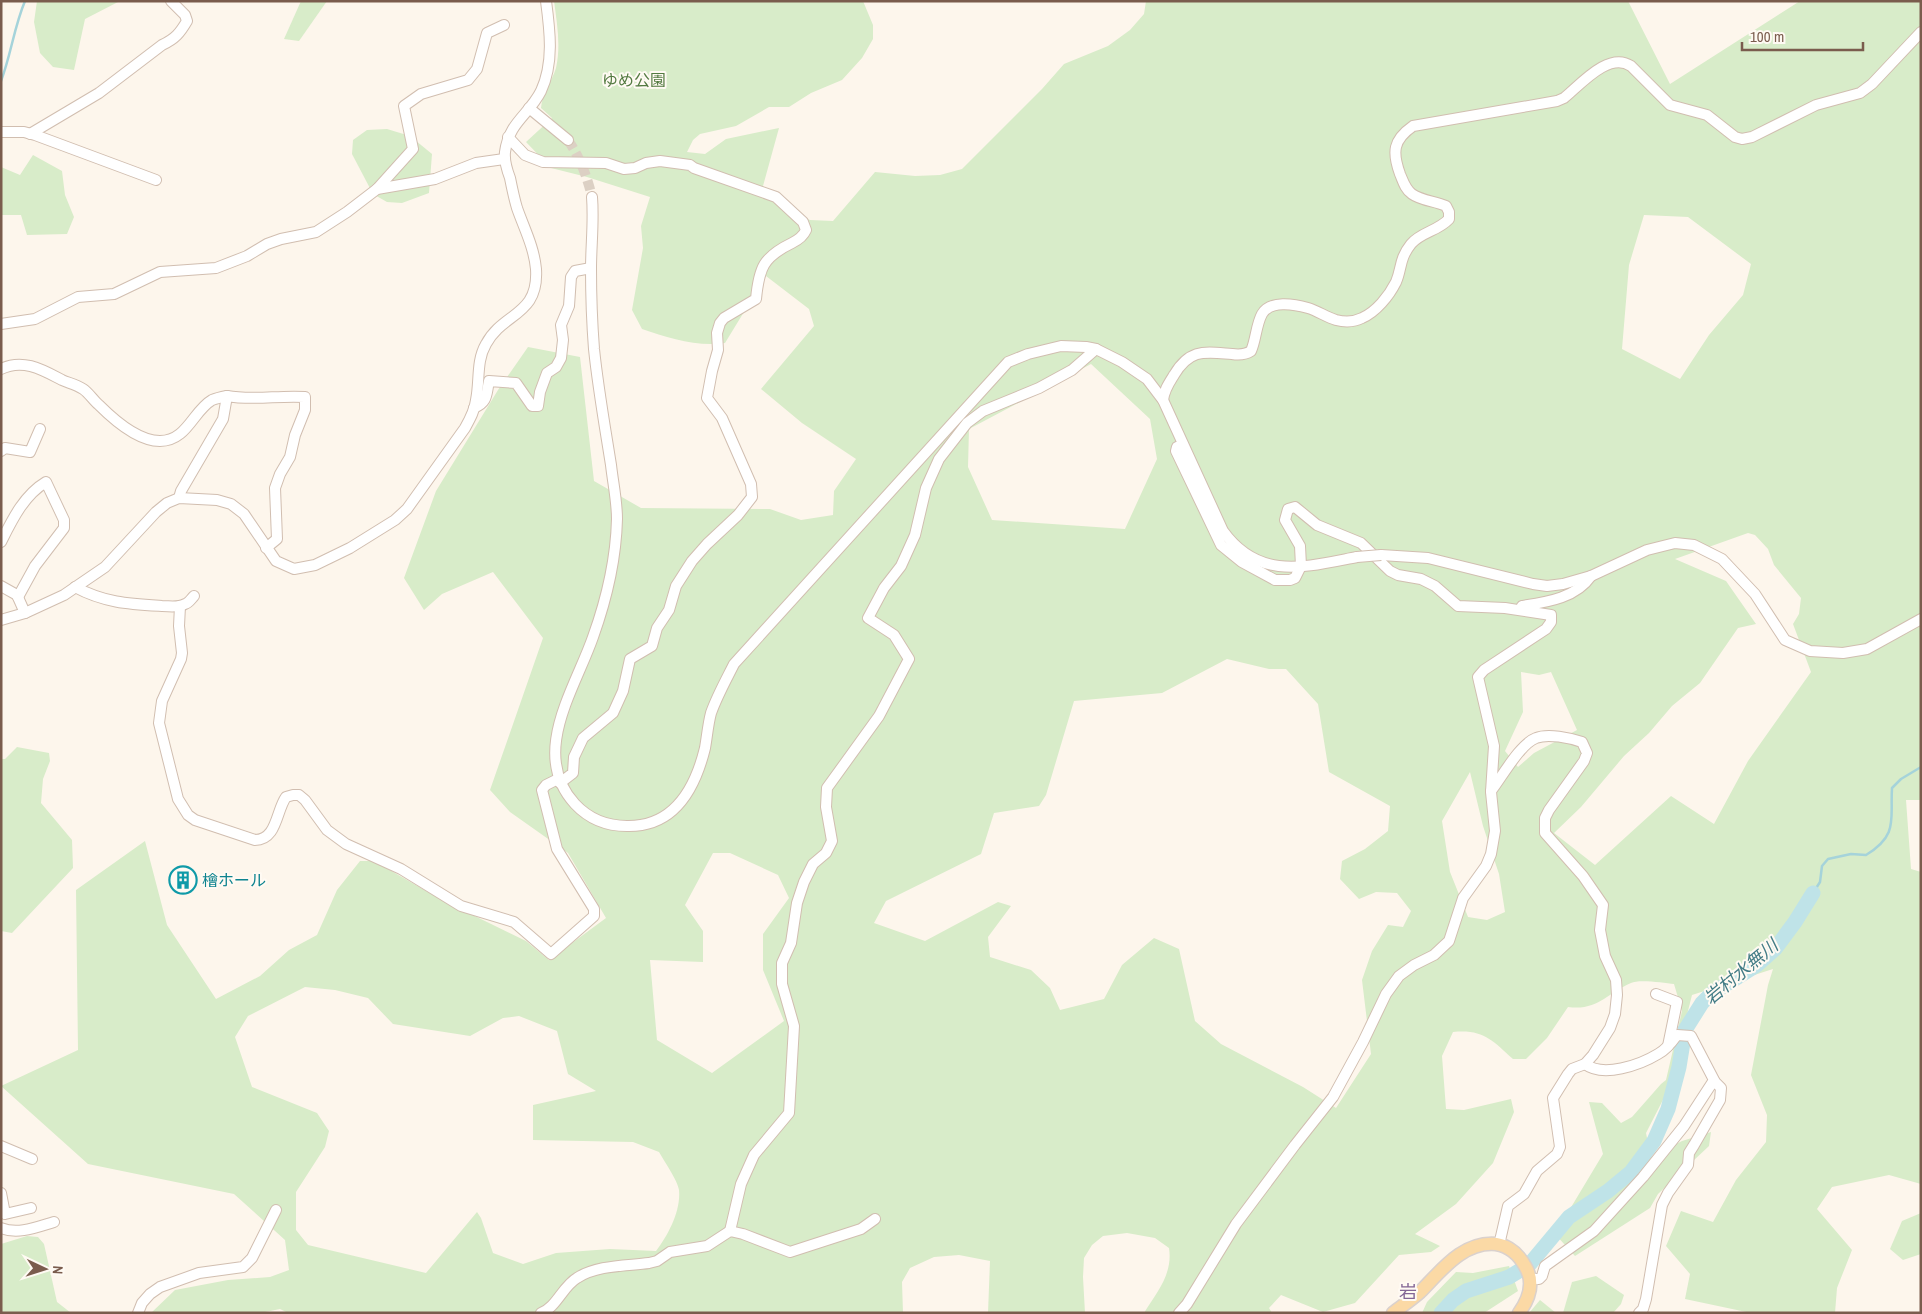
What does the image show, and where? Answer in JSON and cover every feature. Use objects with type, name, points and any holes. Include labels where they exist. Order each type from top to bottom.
[{"type":"main road","points":[[1393,1313],[1418,1294],[1467,1249],[1488,1244],[1500,1245],[1509,1249],[1521,1260],[1530,1276],[1530,1292],[1519,1313]]},
{"type":"street","points":[[30,134],[99,93],[162,45],[174,40],[187,21],[185,15],[172,1]]},
{"type":"street","points":[[1,620],[25,613],[64,595],[105,567],[156,512],[167,503],[180,498],[217,500],[231,504],[244,514],[276,561],[294,569],[304,568],[350,548],[381,530],[407,509],[465,428],[474,408],[480,358],[485,345],[492,336],[533,298],[536,268],[530,241],[517,207],[504,159],[508,137],[516,122],[540,92],[549,63],[549,26],[546,1]]},
{"type":"street","points":[[1,324],[35,319],[78,297],[114,294],[160,272],[216,268],[247,256],[267,244],[281,239],[316,232],[347,212],[377,189],[413,149],[404,106],[421,94],[468,80],[478,69],[487,33],[504,25]]},
{"type":"street","points":[[1163,400],[1164,392],[1180,364],[1192,355],[1202,352],[1241,355],[1251,351],[1262,314],[1277,304],[1290,304],[1309,308],[1336,320],[1349,322],[1361,319],[1375,311],[1396,282],[1401,258],[1412,243],[1420,236],[1443,226],[1449,219],[1449,212],[1446,206],[1412,194],[1405,186],[1395,158],[1396,144],[1404,132],[1414,126],[1557,101],[1564,98],[1601,68],[1617,61],[1626,62],[1632,66],[1670,105],[1707,115],[1735,137],[1742,139],[1752,137],[1816,105],[1860,93],[1872,84],[1921,32]]},
{"type":"street","points":[[529,108],[568,140]]},
{"type":"street","points":[[1,132],[24,132],[156,180]]},
{"type":"street","points":[[180,606],[181,659],[162,701],[159,723],[178,799],[188,815],[195,820],[255,840],[261,840],[269,835],[286,797],[299,795],[305,800],[327,830],[346,844],[401,869],[461,906],[514,922],[551,954],[594,916],[594,909],[557,850],[542,790],[546,785],[574,773],[574,757],[583,738],[613,713],[623,691],[630,659],[652,646],[657,628],[669,610],[676,586],[692,561],[738,515],[750,500],[751,484],[722,418],[707,398],[718,350],[717,333],[720,323],[724,318],[756,299],[758,276],[768,258],[781,248],[800,238],[806,230],[803,222],[776,197],[690,165],[660,161],[624,169],[606,163],[543,162],[524,155],[508,137]]},
{"type":"street","points":[[377,189],[435,179],[476,163],[504,159]]},
{"type":"street","points":[[592,197],[594,211],[591,268],[594,349],[617,516],[614,562],[608,591],[593,638],[568,700],[555,739],[554,757],[559,781],[570,799],[588,816],[605,824],[635,826],[657,820],[675,810],[693,784],[704,750],[711,713],[734,664],[1008,362],[1028,354],[1060,346],[1096,349],[1122,362],[1147,379],[1163,400],[1213,512],[1232,545],[1245,555],[1268,565],[1301,566],[1381,554],[1428,558],[1547,586],[1563,584],[1591,576],[1646,550],[1675,544],[1694,545],[1722,559],[1755,594],[1785,640],[1810,651],[1843,653],[1867,649],[1921,619]]},
{"type":"street","points":[[474,408],[485,400],[489,381],[516,383],[532,406],[538,406],[540,392],[547,373],[556,367],[561,358],[563,340],[561,325],[569,306],[570,276],[575,271],[591,268]]},
{"type":"street","points":[[541,1313],[547,1311],[572,1281],[592,1271],[649,1264],[670,1252],[708,1246],[730,1231],[741,1184],[754,1155],[789,1113],[794,1026],[782,984],[782,963],[792,943],[797,903],[804,882],[813,864],[826,853],[832,841],[826,807],[827,788],[879,716],[909,659],[894,635],[868,618],[884,588],[901,566],[915,535],[926,488],[938,459],[967,423],[983,411],[1039,388],[1072,370],[1096,349]]},
{"type":"street","points":[[1,369],[11,365],[23,365],[44,370],[84,389],[99,405],[137,434],[149,440],[159,441],[174,438],[184,430],[211,400],[227,396],[244,399],[305,396],[305,410],[295,435],[290,457],[280,474],[275,488],[277,539],[266,548]]},
{"type":"street","points":[[180,498],[181,491],[223,419],[227,396]]},
{"type":"street","points":[[1,451],[5,448],[30,452],[40,429]]},
{"type":"street","points":[[1179,1313],[1187,1304],[1236,1224],[1333,1097],[1363,1042],[1386,994],[1399,976],[1434,955],[1449,941],[1463,898],[1479,878],[1491,854],[1494,841],[1495,822],[1491,792],[1494,746],[1478,677],[1484,670],[1546,629],[1551,622],[1551,615],[1520,610],[1458,606],[1435,586],[1421,579],[1398,575],[1390,571],[1362,543],[1317,525],[1298,509],[1291,508],[1286,514],[1285,520],[1300,546],[1301,566],[1295,578],[1275,580],[1242,562],[1221,545],[1176,452],[1177,447],[1183,445]]},
{"type":"street","points":[[1,542],[15,514],[40,486],[46,482],[64,520],[64,528],[35,566],[18,597]]},
{"type":"street","points":[[1520,610],[1522,606],[1546,602],[1581,588],[1591,576]]},
{"type":"street","points":[[1,586],[18,597],[25,613]]},
{"type":"street","points":[[75,587],[90,595],[111,602],[135,605],[180,606],[187,604],[194,596]]},
{"type":"street","points":[[1491,792],[1518,754],[1535,738],[1543,736],[1582,742],[1587,753],[1584,761],[1549,810],[1545,818],[1545,833],[1582,876],[1603,905],[1600,930],[1605,956],[1614,975],[1617,995],[1610,1028],[1601,1044],[1585,1064],[1572,1069],[1554,1098],[1560,1147],[1557,1154],[1537,1171],[1524,1194],[1508,1206],[1500,1245]]},
{"type":"street","points":[[1656,994],[1677,1002],[1668,1046]]},
{"type":"street","points":[[1585,1064],[1595,1070],[1616,1070],[1657,1055],[1678,1035],[1691,1036],[1714,1080],[1721,1088],[1720,1100],[1694,1144],[1684,1172],[1668,1193],[1662,1206],[1646,1299],[1643,1309],[1639,1313]]},
{"type":"street","points":[[1530,1276],[1539,1279],[1545,1266],[1594,1231],[1614,1210],[1665,1150],[1714,1080]]},
{"type":"street","points":[[1,1146],[32,1159]]},
{"type":"street","points":[[1,1193],[5,1214],[32,1208]]},
{"type":"street","points":[[138,1313],[142,1303],[160,1287],[199,1273],[243,1267],[252,1258],[276,1210]]},
{"type":"street","points":[[730,1231],[790,1252],[861,1229],[875,1219]]},
{"type":"street","points":[[1,1228],[10,1232],[33,1229],[54,1222]]},
{"type":"green space","points":[[37,1],[120,1],[85,19],[74,70],[53,67],[40,53],[34,22]]},
{"type":"green space","points":[[301,1],[327,1],[299,41],[284,39]]},
{"type":"green space","name":"ゆめ公園","points":[[554,1],[863,1],[873,25],[873,39],[862,58],[842,80],[811,93],[789,107],[769,107],[736,126],[700,134],[693,140],[687,152],[705,154],[726,139],[779,128],[763,186],[779,207],[810,220],[833,221],[875,172],[915,176],[940,175],[962,169],[1042,89],[1064,64],[1108,46],[1130,30],[1144,14],[1146,1],[1628,1],[1670,84],[1800,1],[1921,1],[1921,800],[1906,800],[1911,869],[1921,872],[1921,1184],[1889,1175],[1832,1187],[1817,1209],[1852,1250],[1837,1288],[1835,1313],[1751,1313],[1685,1299],[1690,1274],[1666,1246],[1681,1211],[1713,1222],[1736,1180],[1766,1142],[1767,1115],[1751,1075],[1768,985],[1773,969],[1692,995],[1668,1090],[1646,1133],[1651,1157],[1682,1141],[1711,1132],[1709,1146],[1658,1194],[1650,1208],[1575,1256],[1555,1234],[1603,1154],[1589,1102],[1602,1103],[1621,1123],[1632,1117],[1666,1080],[1682,1011],[1674,984],[1635,982],[1595,1004],[1578,1008],[1568,1007],[1547,1038],[1526,1059],[1513,1059],[1493,1041],[1480,1034],[1453,1032],[1442,1056],[1446,1109],[1464,1110],[1511,1099],[1514,1112],[1493,1163],[1456,1204],[1415,1234],[1440,1246],[1431,1252],[1399,1255],[1355,1303],[1323,1312],[1281,1295],[1269,1308],[1272,1313],[1144,1313],[1163,1282],[1169,1266],[1169,1248],[1155,1238],[1127,1233],[1103,1236],[1092,1245],[1084,1258],[1085,1313],[988,1313],[990,1261],[959,1255],[934,1257],[910,1268],[902,1282],[903,1313],[288,1313],[280,1309],[260,1313],[151,1313],[175,1290],[228,1280],[270,1277],[289,1270],[285,1240],[234,1194],[88,1164],[1,1086],[78,1050],[76,890],[145,841],[167,925],[216,999],[260,976],[289,950],[317,935],[337,890],[360,861],[374,861],[440,899],[526,941],[549,960],[606,918],[568,853],[510,812],[490,790],[543,638],[493,572],[442,594],[424,610],[404,578],[436,491],[498,390],[528,347],[580,357],[594,481],[641,508],[770,509],[801,520],[833,515],[834,491],[856,459],[802,423],[761,389],[814,326],[809,309],[766,276],[725,343],[693,343],[642,329],[632,310],[643,248],[641,226],[650,197],[551,168],[526,142],[552,118],[541,108],[543,98],[556,68],[557,60],[558,34]],"holes":[[[1644,215],[1688,217],[1751,264],[1743,295],[1709,335],[1680,379],[1622,349],[1629,265]],[[1091,364],[1150,419],[1157,459],[1125,529],[992,520],[968,467],[969,429]],[[1748,533],[1755,535],[1768,549],[1774,565],[1801,598],[1799,614],[1793,624],[1811,672],[1748,761],[1714,824],[1671,796],[1595,865],[1554,833],[1581,807],[1624,756],[1649,733],[1672,706],[1700,683],[1738,628],[1756,624],[1726,581],[1675,559]],[[1227,659],[1269,669],[1286,669],[1318,704],[1329,772],[1390,806],[1388,831],[1365,849],[1342,861],[1340,879],[1359,899],[1376,892],[1397,893],[1411,911],[1403,927],[1388,925],[1372,951],[1362,980],[1371,1054],[1336,1108],[1303,1087],[1221,1044],[1195,1021],[1179,949],[1154,938],[1122,965],[1104,999],[1060,1010],[1050,988],[1031,970],[990,957],[988,937],[1011,906],[998,902],[925,941],[874,923],[886,901],[981,854],[994,813],[1039,806],[1046,795],[1074,701],[1162,693]],[[1521,672],[1539,675],[1551,672],[1577,730],[1534,753],[1518,767],[1505,751],[1523,712]],[[1470,772],[1483,826],[1499,874],[1505,912],[1487,920],[1468,917],[1450,872],[1442,821]],[[713,853],[730,853],[778,875],[789,898],[763,934],[763,970],[784,1021],[712,1073],[657,1040],[650,960],[703,962],[703,931],[685,905]],[[305,987],[335,990],[368,998],[393,1024],[470,1036],[503,1018],[519,1016],[557,1031],[568,1074],[596,1091],[533,1105],[533,1140],[633,1142],[659,1152],[674,1176],[679,1190],[678,1206],[673,1222],[656,1251],[610,1249],[556,1253],[523,1264],[493,1253],[481,1218],[477,1212],[426,1273],[308,1245],[296,1230],[296,1192],[325,1147],[329,1131],[317,1113],[252,1087],[235,1037],[248,1016]]]},
{"type":"green space","points":[[387,129],[410,136],[432,154],[429,193],[402,203],[387,202],[373,194],[352,154],[353,140],[367,130]]},
{"type":"green space","points":[[33,155],[62,171],[65,195],[74,217],[67,234],[27,235],[21,215],[1,215],[1,167],[20,175]]},
{"type":"green space","points":[[17,747],[49,753],[50,761],[43,779],[41,803],[72,840],[73,868],[12,933],[1,931],[1,759],[5,759]]},
{"type":"green space","points":[[1921,1213],[1921,1254],[1903,1260],[1890,1249],[1902,1221]]},
{"type":"green space","points":[[27,1236],[38,1237],[44,1244],[57,1302],[71,1313],[1,1313],[1,1244]]},
{"type":"green space","points":[[1509,1266],[1518,1291],[1484,1313],[1422,1313],[1427,1302],[1456,1272],[1473,1273]]},
{"type":"green space","points":[[1596,1276],[1624,1295],[1621,1304],[1613,1313],[1563,1313],[1572,1282]]},
{"type":"green space","points":[[1540,1300],[1556,1313],[1529,1313]]},
{"type":"waterway","points":[[1,81],[25,1]]},
{"type":"waterway","name":"岩村水無川","points":[[1813,893],[1820,882],[1822,866],[1828,859],[1851,854],[1866,855],[1877,848],[1884,840],[1891,826],[1892,788],[1901,779],[1921,767]]},
{"type":"waterway","name":"岩村水無川","points":[[1441,1313],[1453,1300],[1466,1291],[1509,1277],[1529,1265],[1569,1217],[1608,1191],[1631,1172],[1654,1141],[1668,1109],[1679,1067],[1685,1030],[1702,1003],[1711,994],[1757,965],[1775,949],[1813,893]]},
{"type":"tunnel","points":[[568,140],[583,167],[592,197]]},
{"type":"place","name":"檜ホール","points":[[183,880]]},
{"type":"district","name":"岩","points":[[1408,1292]]}]
